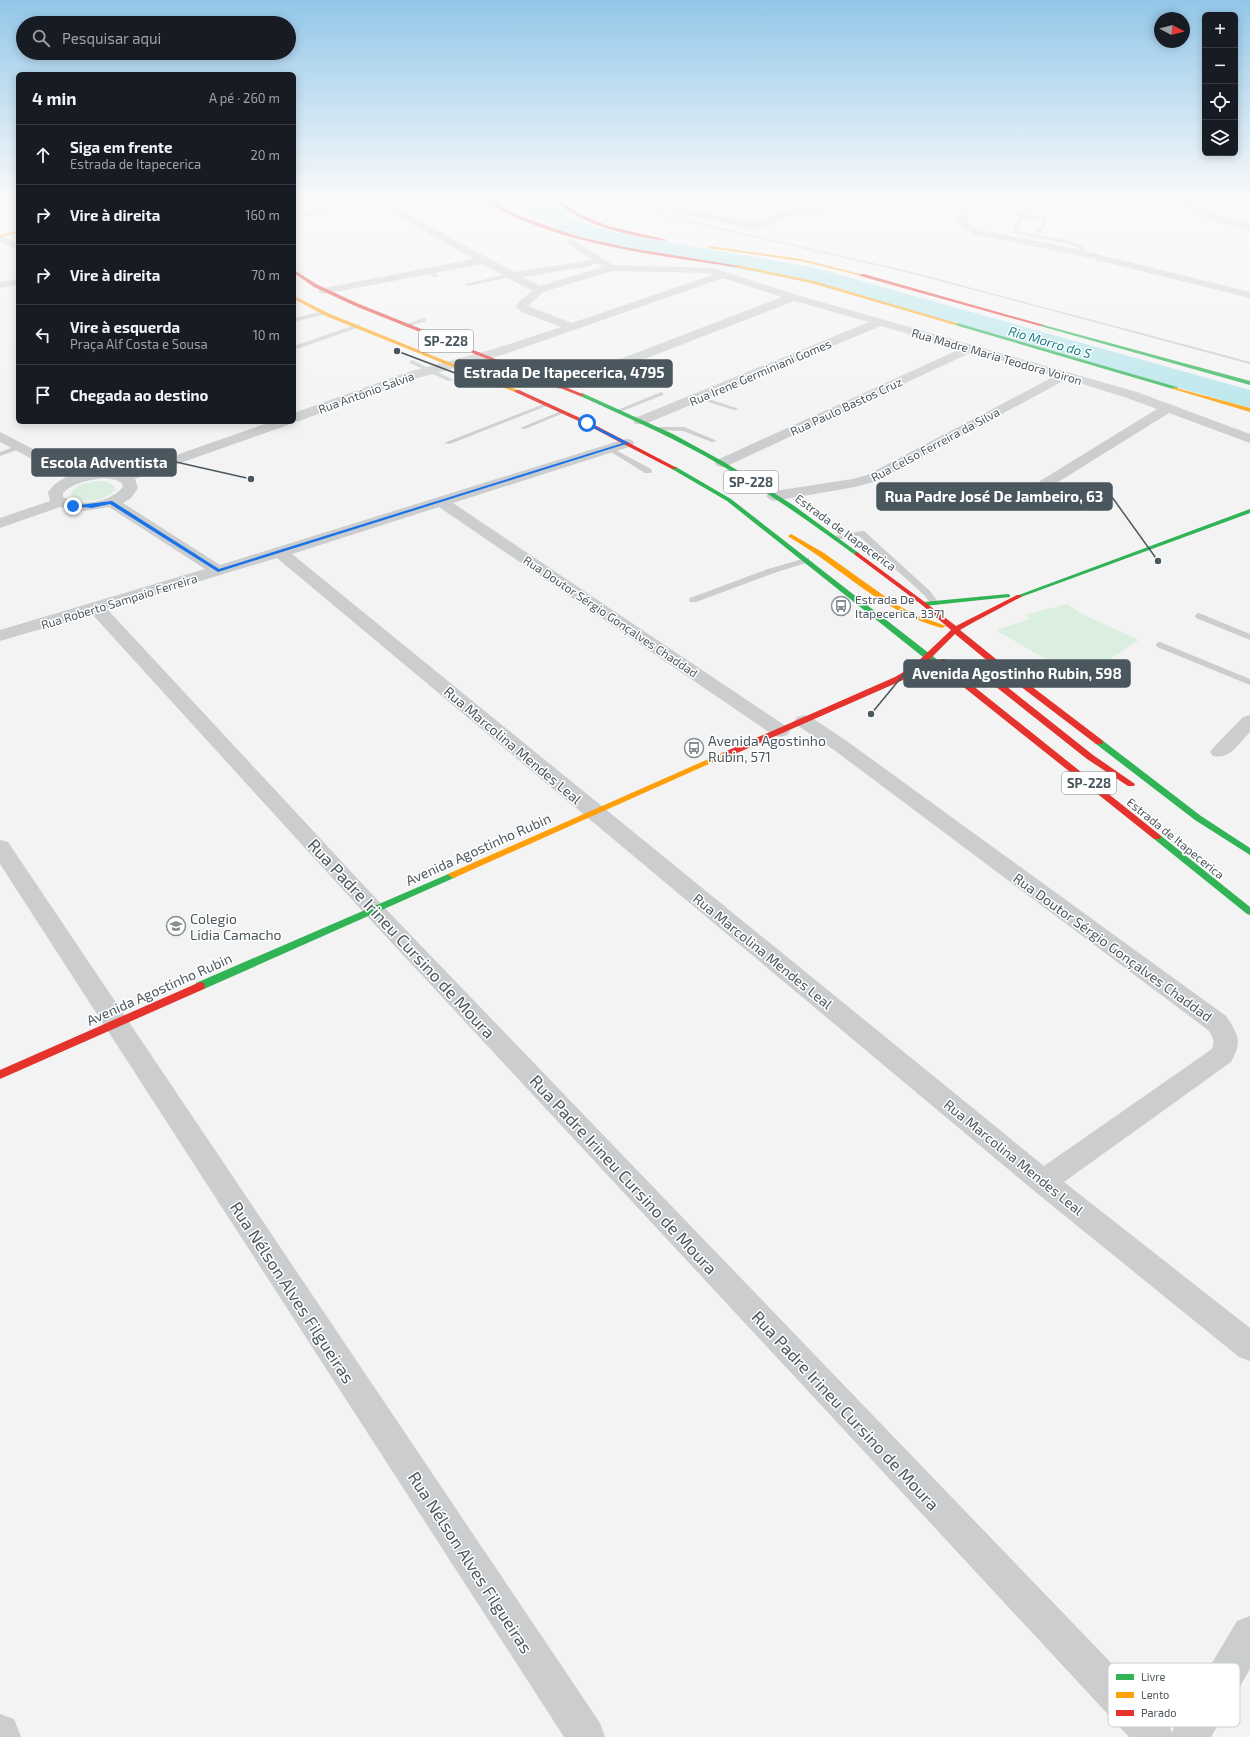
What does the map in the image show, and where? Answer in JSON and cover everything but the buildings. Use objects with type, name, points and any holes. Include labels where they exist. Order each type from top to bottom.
[{"type":"main road","name":"Estrada de Itapecerica","points":[[304,279],[324,290],[407,325],[562,386],[640,421],[722,463],[774,496],[835,538],[924,604],[955,630],[1198,818],[1250,852]]},
{"type":"main road","points":[[802,279],[821,283],[923,319],[1250,419]]},
{"type":"main road","points":[[875,279],[1250,383]]},
{"type":"main road","name":"Estrada de Itapecerica","points":[[296,298],[324,313],[563,412],[664,462],[729,500],[926,656],[965,684],[1250,912]]},
{"type":"main road","points":[[870,300],[1250,410]]},
{"type":"main road","points":[[924,604],[1021,595],[1250,511]]},
{"type":"main road","points":[[755,520],[800,540],[821,552],[891,604],[911,616],[955,630]]},
{"type":"main road","name":"Avenida Agostinho Rubin","points":[[0,1075],[116,1022],[898,679],[914,669],[955,630],[971,620],[1021,595]]},
{"type":"main road","points":[[926,656],[965,667],[988,677],[1090,757],[1138,787]]},
{"type":"main road","points":[[1151,794],[1198,818]]},
{"type":"street","points":[[324,290],[398,279]]},
{"type":"street","points":[[520,279],[539,290]]},
{"type":"street","points":[[568,279],[539,290],[523,304],[522,307],[526,310],[573,327]]},
{"type":"street","name":"Rua Antônio Salvia","points":[[297,414],[431,370],[484,356],[573,327],[709,279]]},
{"type":"street","name":"Rua Madre Maria Teodora Voiron","points":[[739,279],[794,297],[1066,375],[1167,408],[1250,440]]},
{"type":"street","points":[[1186,279],[1250,295]]},
{"type":"street","points":[[0,286],[16,282]]},
{"type":"street","points":[[562,386],[794,297]]},
{"type":"street","name":"Rua Irene Germiniani Gomes","points":[[640,421],[880,322]]},
{"type":"street","name":"Rua Paulo Bastos Cruz","points":[[722,463],[971,348]]},
{"type":"street","name":"Rua Celso Ferreira da Silva","points":[[774,496],[855,483],[872,478],[1066,375]]},
{"type":"street","points":[[1045,484],[1167,408]]},
{"type":"street","points":[[125,478],[131,484],[129,492],[111,502],[82,507],[60,502],[56,499],[55,492],[63,484],[78,478],[104,474],[125,478],[277,424]]},
{"type":"street","points":[[0,436],[78,478]]},
{"type":"street","name":"Rua Roberto Sampaio Ferreira","points":[[0,636],[280,552],[627,443]]},
{"type":"street","points":[[0,523],[60,502]]},
{"type":"street","points":[[111,502],[218,571]]},
{"type":"street","name":"Rua Doutor Sérgio Gonçalves Chaddad","points":[[442,502],[780,731]]},
{"type":"street","name":"Rua Marcolina Mendes Leal","points":[[280,552],[1043,1182],[1250,1347]]},
{"type":"street","name":"Rua Padre Irineu Cursino de Moura","points":[[96,608],[374,910],[1108,1687]]},
{"type":"street","name":"Rua Doutor Sérgio Gonçalves Chaddad","points":[[804,721],[854,756],[1217,1023],[1225,1034],[1227,1046],[1222,1054],[1043,1182]]},
{"type":"street","points":[[1220,752],[1250,721]]},
{"type":"street","name":"Rua Nélson Alves Filgueiras","points":[[0,847],[586,1737]]},
{"type":"street","points":[[1233,1663],[1250,1634]]},
{"type":"street","name":"Rua Padre Irineu Cursino de Moura","points":[[1146,1727],[1155,1737]]},
{"type":"street","points":[[1190,1737],[1196,1727]]},
{"type":"street","points":[[0,1733],[2,1737]]},
{"type":"lane","points":[[468,284],[493,279]]},
{"type":"lane","points":[[296,320],[324,313]]},
{"type":"lane","points":[[407,325],[424,320]]},
{"type":"lane","points":[[296,347],[358,326]]},
{"type":"lane","points":[[412,362],[450,380]]},
{"type":"lane","points":[[618,411],[661,394]]},
{"type":"lane","points":[[698,397],[736,409]]},
{"type":"lane","points":[[448,443],[546,405]]},
{"type":"lane","points":[[523,428],[563,412]]},
{"type":"lane","points":[[657,430],[684,429],[714,441]]},
{"type":"lane","points":[[0,454],[20,447]]},
{"type":"lane","points":[[610,449],[648,471]]},
{"type":"lane","points":[[748,480],[775,475]]},
{"type":"lane","points":[[835,538],[861,533],[935,603]]},
{"type":"lane","points":[[693,600],[771,571],[806,560]]},
{"type":"lane","points":[[1198,616],[1250,637]]},
{"type":"lane","points":[[1160,645],[1250,682]]},
{"type":"green space","points":[[105,481],[110,483],[116,489],[101,499],[89,501],[72,497],[71,493],[73,490],[82,484]]},
{"type":"green space","points":[[1067,604],[1084,615],[1139,640],[1079,679],[996,630],[1030,619],[1025,615]]},
{"type":"waterway","name":"Rio Morro do S","points":[[825,279],[1250,399]]},
{"type":"railway","points":[[936,279],[1131,331]]},
{"type":"railway","points":[[1127,330],[1250,363]]},
{"type":"traffic: fast","points":[[957,324],[1175,388]]},
{"type":"traffic: fast","points":[[1042,325],[1250,383]]},
{"type":"traffic: fast","points":[[582,395],[705,453],[791,506],[857,554]]},
{"type":"traffic: fast","points":[[674,468],[729,500],[936,663]]},
{"type":"traffic: fast","points":[[1019,596],[1250,511]]},
{"type":"traffic: fast","points":[[924,604],[1008,596]]},
{"type":"traffic: fast","points":[[1099,742],[1198,818],[1250,852]]},
{"type":"traffic: fast","points":[[1157,837],[1250,912]]},
{"type":"traffic: fast","points":[[200,986],[453,875]]},
{"type":"traffic: slow","points":[[798,279],[957,324]]},
{"type":"traffic: slow","points":[[296,298],[328,315],[517,391]]},
{"type":"traffic: slow","points":[[1175,388],[1250,410]]},
{"type":"traffic: slow","points":[[791,536],[822,555],[879,597],[894,606],[910,615],[942,626]]},
{"type":"traffic: slow","points":[[453,875],[725,755]]},
{"type":"traffic: jam","points":[[306,279],[316,286],[357,305],[582,395]]},
{"type":"traffic: jam","points":[[877,279],[1042,325]]},
{"type":"traffic: jam","points":[[517,391],[587,423],[674,468]]},
{"type":"traffic: jam","points":[[857,554],[924,604],[998,665],[1099,742]]},
{"type":"traffic: jam","points":[[725,755],[898,679],[915,669],[955,630],[971,620],[1019,596]]},
{"type":"traffic: jam","points":[[944,661],[965,667],[989,677],[1090,757],[1131,784]]},
{"type":"traffic: jam","points":[[936,663],[959,679],[1157,837]]},
{"type":"traffic: jam","points":[[0,1075],[200,986]]},
{"type":"place","name":"Estrada De Itapecerica, 4795","points":[[397,351]]},
{"type":"place","name":"Escola Adventista","points":[[251,479]]},
{"type":"place","name":"Rua Padre José De Jambeiro, 63","points":[[1158,561]]},
{"type":"place","name":"Estrada De Itapecerica, 3371","points":[[841,606]]},
{"type":"place","name":"Avenida Agostinho Rubin, 598","points":[[871,714]]},
{"type":"place","name":"Avenida Agostinho Rubin, 571","points":[[694,748]]},
{"type":"place","name":"Colegio Lidia Camacho","points":[[176,926]]},
{"type":"route","points":[[73,506],[82,507],[102,505],[111,502],[218,571],[627,443],[587,423]]}]
